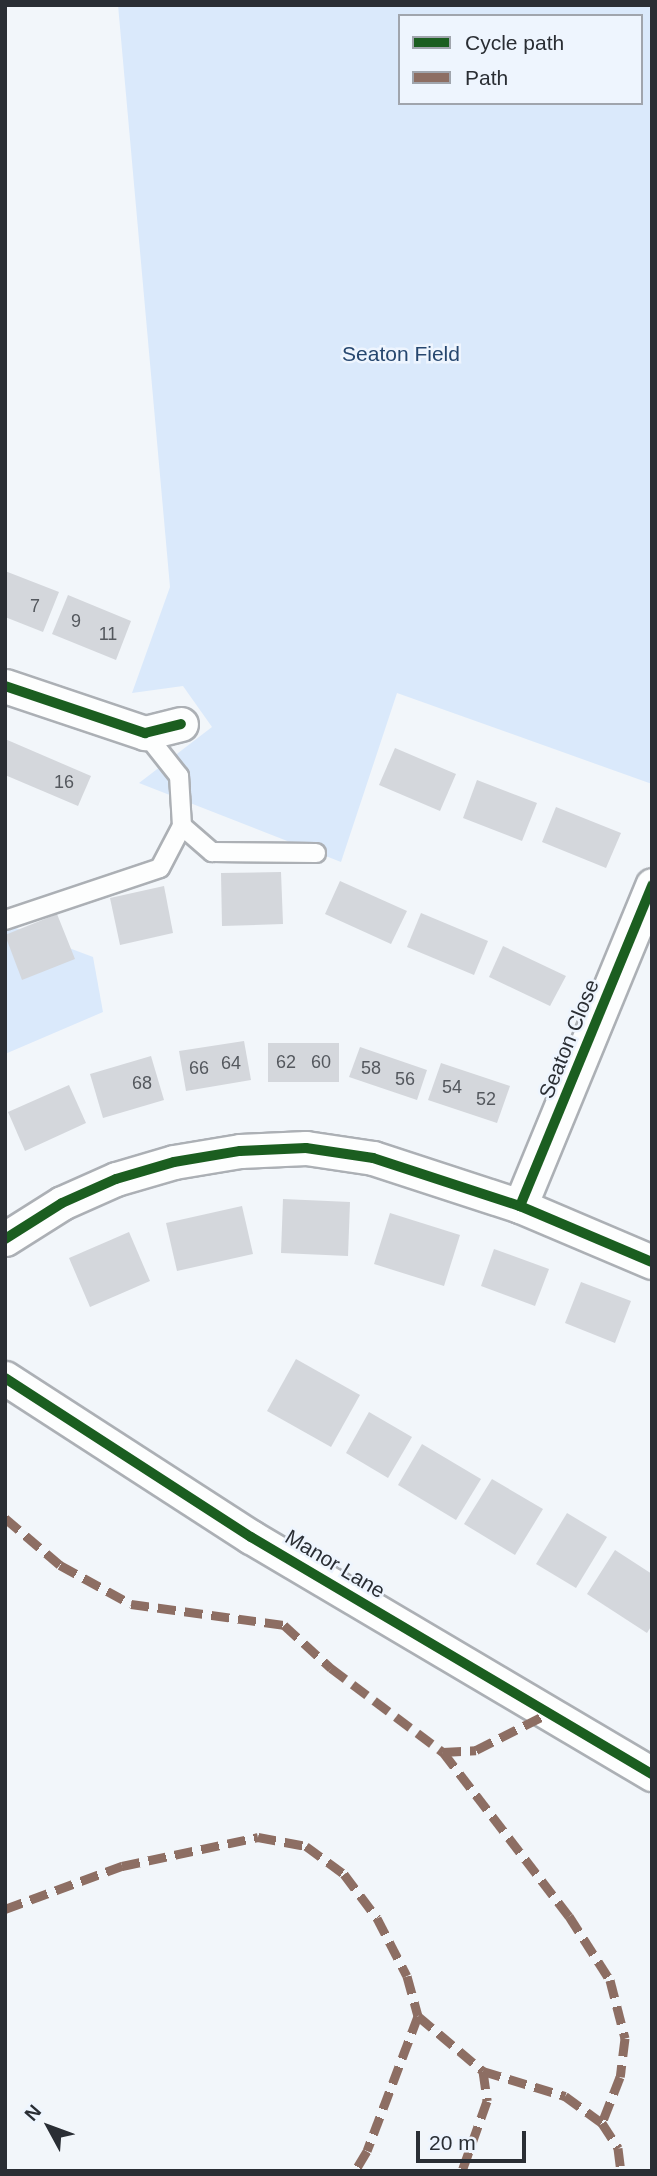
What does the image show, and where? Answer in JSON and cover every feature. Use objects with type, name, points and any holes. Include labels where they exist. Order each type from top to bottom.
[{"type":"street","points":[[5,686],[145,733],[181,724]]},
{"type":"street","name":"Seaton Close","points":[[520,1206],[652,885]]},
{"type":"street","points":[[5,1239],[62,1203],[116,1179],[174,1162],[240,1151],[306,1148],[373,1158],[520,1206],[652,1262]]},
{"type":"street","name":"Manor Lane","points":[[5,1378],[251,1537],[652,1774]]},
{"type":"lane","points":[[5,920],[160,868],[182,826],[179,776],[145,733]]},
{"type":"lane","points":[[182,826],[212,852],[316,853]]},
{"type":"green space","name":"Seaton Field","points":[[118,5],[652,5],[652,784],[397,693],[341,862],[139,783],[212,727],[183,686],[132,693],[170,587]]},
{"type":"green space","points":[[5,924],[93,957],[103,1012],[5,1054]]},
{"type":"building","points":[[5,571],[59,592],[43,632],[5,617]]},
{"type":"building","points":[[68,595],[131,621],[116,660],[52,634]]},
{"type":"building","points":[[5,739],[91,776],[78,806],[5,775]]},
{"type":"building","points":[[395,748],[456,774],[440,811],[379,785]]},
{"type":"building","points":[[477,780],[537,803],[522,841],[463,818]]},
{"type":"building","points":[[556,807],[621,833],[606,868],[542,842]]},
{"type":"building","points":[[281,872],[283,924],[222,926],[221,873]]},
{"type":"building","points":[[340,881],[407,911],[391,944],[325,914]]},
{"type":"building","points":[[164,886],[173,933],[120,945],[110,898]]},
{"type":"building","points":[[421,913],[488,941],[474,975],[407,947]]},
{"type":"building","points":[[57,914],[75,959],[22,980],[5,935]]},
{"type":"building","points":[[503,946],[566,976],[550,1006],[489,977]]},
{"type":"building","points":[[244,1041],[251,1080],[186,1091],[179,1051]]},
{"type":"building","points":[[268,1043],[339,1043],[339,1082],[268,1082]]},
{"type":"building","points":[[360,1047],[427,1070],[417,1100],[349,1077]]},
{"type":"building","points":[[151,1056],[164,1100],[103,1118],[90,1074]]},
{"type":"building","points":[[441,1063],[510,1086],[497,1123],[428,1100]]},
{"type":"building","points":[[69,1085],[86,1123],[25,1151],[8,1112]]},
{"type":"building","points":[[283,1199],[350,1202],[348,1256],[281,1253]]},
{"type":"building","points":[[242,1206],[253,1254],[177,1271],[166,1223]]},
{"type":"building","points":[[390,1213],[460,1235],[444,1286],[374,1264]]},
{"type":"building","points":[[129,1232],[150,1281],[90,1307],[69,1258]]},
{"type":"building","points":[[494,1249],[549,1269],[535,1306],[481,1286]]},
{"type":"building","points":[[581,1282],[631,1301],[615,1343],[565,1323]]},
{"type":"building","points":[[296,1359],[360,1395],[331,1447],[267,1411]]},
{"type":"building","points":[[369,1412],[412,1437],[388,1478],[346,1453]]},
{"type":"building","points":[[422,1444],[481,1479],[456,1520],[398,1485]]},
{"type":"building","points":[[492,1479],[543,1509],[515,1555],[464,1524]]},
{"type":"building","points":[[567,1513],[607,1537],[576,1588],[536,1564]]},
{"type":"building","points":[[615,1550],[652,1574],[652,1625],[647,1633],[587,1594]]},
{"type":"marked path","points":[[5,1518],[60,1565],[131,1604],[284,1625],[331,1668],[443,1752],[569,1916],[610,1980],[625,2038],[620,2077],[602,2123]]},
{"type":"marked path","points":[[443,1752],[476,1750],[549,1713]]},
{"type":"marked path","points":[[5,1909],[122,1866],[258,1837],[306,1846],[344,1874],[377,1918],[407,1976],[418,2016],[367,2151],[355,2171]]},
{"type":"marked path","points":[[418,2016],[483,2071],[487,2101],[462,2171]]},
{"type":"marked path","points":[[483,2071],[565,2096],[602,2123],[618,2148],[621,2171]]},
{"type":"cycle path","points":[[5,686],[145,733],[181,724]]},
{"type":"cycle path","points":[[520,1206],[652,885]]},
{"type":"cycle path","points":[[5,1239],[62,1203],[116,1179],[174,1162],[240,1151],[306,1148],[373,1158],[520,1206],[652,1262]]},
{"type":"cycle path","points":[[5,1378],[251,1537],[652,1774]]}]
